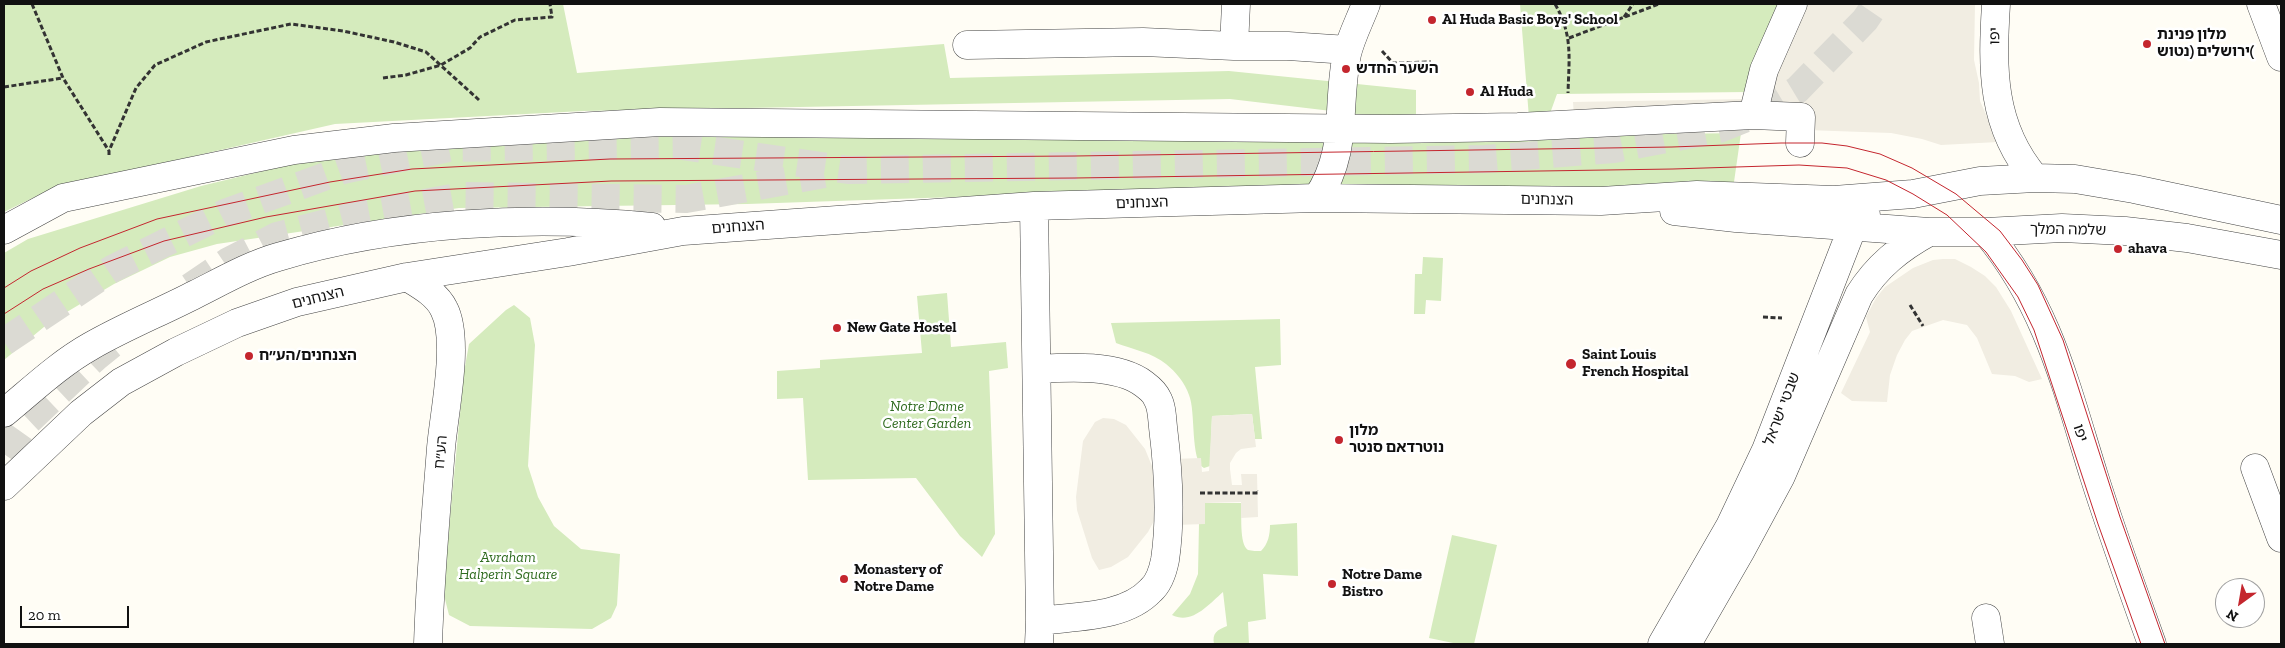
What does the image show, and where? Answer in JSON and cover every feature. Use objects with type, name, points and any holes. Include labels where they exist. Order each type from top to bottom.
[{"type":"street","points":[[1234,46],[1236,4]]},
{"type":"street","points":[[1317,198],[1331,174],[1341,128],[1341,101],[1348,50],[1366,4]]},
{"type":"street","points":[[1752,115],[1764,70],[1793,4]]},
{"type":"street","name":"יפו","points":[[1996,4],[1995,76],[1999,108],[2015,153],[2035,178]]},
{"type":"street","points":[[2262,4],[2281,57]]},
{"type":"street","points":[[967,45],[1143,42],[1288,46],[1348,50]]},
{"type":"street","points":[[4,230],[63,198],[294,150],[380,139],[660,122],[1391,130],[1752,115],[1801,117],[1800,143]]},
{"type":"street","points":[[1853,226],[1872,212],[1914,194],[1980,181],[2035,178],[2075,179],[2134,189],[2281,220]]},
{"type":"street","name":"הצנחנים","points":[[4,486],[81,413],[121,382],[176,352],[237,323],[297,302],[407,277],[568,252],[683,231],[1034,206],[1317,198],[1601,201],[1697,195],[1834,200],[1914,194]]},
{"type":"street","name":"הצנחנים","points":[[1601,201],[1736,218],[1853,226]]},
{"type":"street","points":[[1034,206],[1040,633],[1097,614],[1129,606],[1151,590],[1160,576],[1165,560],[1168,491],[1167,456],[1157,397],[1143,384],[1129,376],[1113,371],[1068,366],[1037,369]]},
{"type":"street","name":"הצנחנים","points":[[4,412],[90,346],[276,257],[390,232],[429,228],[499,224],[597,224],[683,231]]},
{"type":"street","name":"שלמה המלך","points":[[1853,226],[1929,232],[1986,232],[2062,228],[2125,231],[2187,238],[2281,255]]},
{"type":"street","name":"שבטי ישראל","points":[[1662,644],[1730,526],[1766,450],[1853,226]]},
{"type":"street","name":"שבטי ישראל","points":[[1687,644],[1781,476],[1859,295],[1878,269],[1910,242],[1929,232]]},
{"type":"street","name":"יפו","points":[[1986,232],[2016,272],[2044,323],[2108,520],[2152,644]]},
{"type":"street","name":"הע״ח","points":[[407,277],[430,292],[444,309],[450,332],[451,358],[429,599],[428,644]]},
{"type":"street","points":[[2255,468],[2281,538]]},
{"type":"street","points":[[428,644],[441,644]]},
{"type":"path","points":[[32,4],[63,78],[109,151],[112,187]]},
{"type":"path","points":[[383,78],[406,75],[441,65],[470,48],[480,37],[515,20],[552,17],[550,4]]},
{"type":"path","points":[[1555,4],[1565,21],[1569,38],[1568,124]]},
{"type":"path","points":[[1624,17],[1633,4]]},
{"type":"path","points":[[1569,38],[1659,4]]},
{"type":"path","points":[[109,151],[136,88],[156,65],[206,42],[291,24],[343,31],[394,42],[426,52],[513,131]]},
{"type":"path","points":[[1381,48],[1385,56],[1393,63],[1431,62]]},
{"type":"path","points":[[4,87],[63,78]]},
{"type":"path","points":[[1910,305],[1923,326]]},
{"type":"path","points":[[1763,317],[1782,318]]},
{"type":"path","points":[[1194,493],[1258,493],[1257,491]]},
{"type":"green space","points":[[4,4],[563,4],[577,73],[944,44],[950,78],[1229,71],[1416,90],[1416,121],[1230,99],[583,111],[335,124],[53,188],[4,212]]},
{"type":"green space","points":[[1520,4],[1783,4],[1749,92],[1557,94],[1548,119],[1529,118]]},
{"type":"green space","points":[[705,132],[1382,138],[1741,133],[1733,189],[1251,187],[747,204],[459,208],[217,244],[170,257],[114,284],[50,322],[4,360],[4,253],[28,239],[201,186],[342,152]]},
{"type":"green space","points":[[1423,257],[1443,258],[1441,301],[1426,300],[1425,314],[1414,314],[1415,274],[1422,274]]},
{"type":"green space","name":"Notre Dame Center Garden","points":[[947,293],[951,347],[1006,342],[1008,368],[989,371],[995,534],[982,557],[960,536],[916,478],[808,480],[803,398],[777,399],[777,371],[820,368],[820,360],[922,353],[917,296]]},
{"type":"green space","name":"Avraham Halperin Square","points":[[514,305],[530,318],[535,345],[528,466],[538,497],[554,526],[581,549],[620,554],[617,605],[611,618],[592,629],[470,626],[449,615],[443,591],[464,372],[469,344]]},
{"type":"green space","points":[[1280,319],[1281,365],[1255,367],[1262,439],[1255,439],[1252,414],[1212,416],[1210,466],[1204,468],[1197,456],[1191,402],[1183,382],[1161,360],[1116,343],[1111,323]]},
{"type":"green space","points":[[1205,503],[1241,503],[1243,542],[1248,550],[1261,551],[1268,539],[1270,525],[1297,523],[1298,576],[1263,574],[1266,619],[1248,622],[1249,644],[1214,644],[1216,632],[1227,626],[1223,592],[1206,608],[1193,616],[1179,617],[1172,615],[1190,594],[1198,574],[1199,524],[1205,524]]},
{"type":"green space","points":[[1452,535],[1497,545],[1474,644],[1458,644],[1429,638]]},
{"type":"shaded area","points":[[1789,4],[1975,4],[1974,60],[1979,83],[1980,101],[1998,142],[1941,145],[1891,133],[1806,130],[1575,131],[1573,102],[1746,99]]},
{"type":"shaded area","points":[[1955,259],[1971,267],[1985,276],[1996,287],[2011,311],[2042,379],[2029,382],[2015,376],[1992,374],[1977,338],[1967,325],[1943,320],[1912,331],[1905,340],[1890,375],[1887,402],[1852,401],[1841,393],[1870,332],[1866,317],[1876,298],[1885,287],[1913,268],[1933,260]]},
{"type":"shaded area","points":[[1252,414],[1256,447],[1241,449],[1236,453],[1230,463],[1230,469],[1232,485],[1242,485],[1241,474],[1257,474],[1258,517],[1241,518],[1241,502],[1205,503],[1205,524],[1175,525],[1173,459],[1201,458],[1202,472],[1209,471],[1212,416]]},
{"type":"shaded area","points":[[1103,418],[1114,419],[1126,425],[1145,449],[1154,471],[1155,519],[1148,532],[1128,557],[1111,567],[1099,570],[1092,558],[1077,510],[1076,497],[1083,441],[1095,422]]},
{"type":"tunnel","points":[[4,342],[112,269],[225,213],[343,170],[449,148],[675,145],[848,170],[1485,159],[1614,149],[1719,129],[1759,113],[1797,90],[1865,20],[1876,4]]},
{"type":"tunnel","points":[[190,287],[227,262],[277,236],[353,216],[463,196],[686,199],[824,174]]},
{"type":"tunnel","points":[[4,454],[26,423],[95,358],[117,340]]},
{"type":"tram line","points":[[4,288],[31,271],[80,248],[157,219],[330,182],[412,169],[610,159],[1075,156],[1672,147],[1781,143],[1822,143],[1847,146],[1880,154],[1912,168],[1956,194],[2000,231],[2038,285],[2063,340],[2120,517],[2165,644]]},
{"type":"tram line","points":[[4,314],[43,289],[89,269],[164,241],[266,217],[415,191],[611,181],[1075,178],[1673,169],[1799,165],[1847,168],[1886,180],[1947,215],[1986,252],[2018,297],[2034,330],[2098,524],[2141,644]]},
{"type":"place","name":"Al Huda Basic Boys' School","points":[[1432,20]]},
{"type":"place","name":"מלון פנינת ירושלים (נטוש(","points":[[2147,44]]},
{"type":"place","name":"השער החדש","points":[[1346,69]]},
{"type":"place","name":"Al Huda","points":[[1470,92]]},
{"type":"place","name":"ahava","points":[[2118,249]]},
{"type":"place","name":"New Gate Hostel","points":[[837,328]]},
{"type":"place","name":"הצנחנים/הע״ח","points":[[249,356]]},
{"type":"place","name":"Saint Louis French Hospital","points":[[1571,364]]},
{"type":"place","name":"מלון נוטרדאם סנטר","points":[[1339,440]]},
{"type":"place","name":"Monastery of Notre Dame","points":[[844,579]]},
{"type":"place","name":"Notre Dame Bistro","points":[[1332,584]]}]
